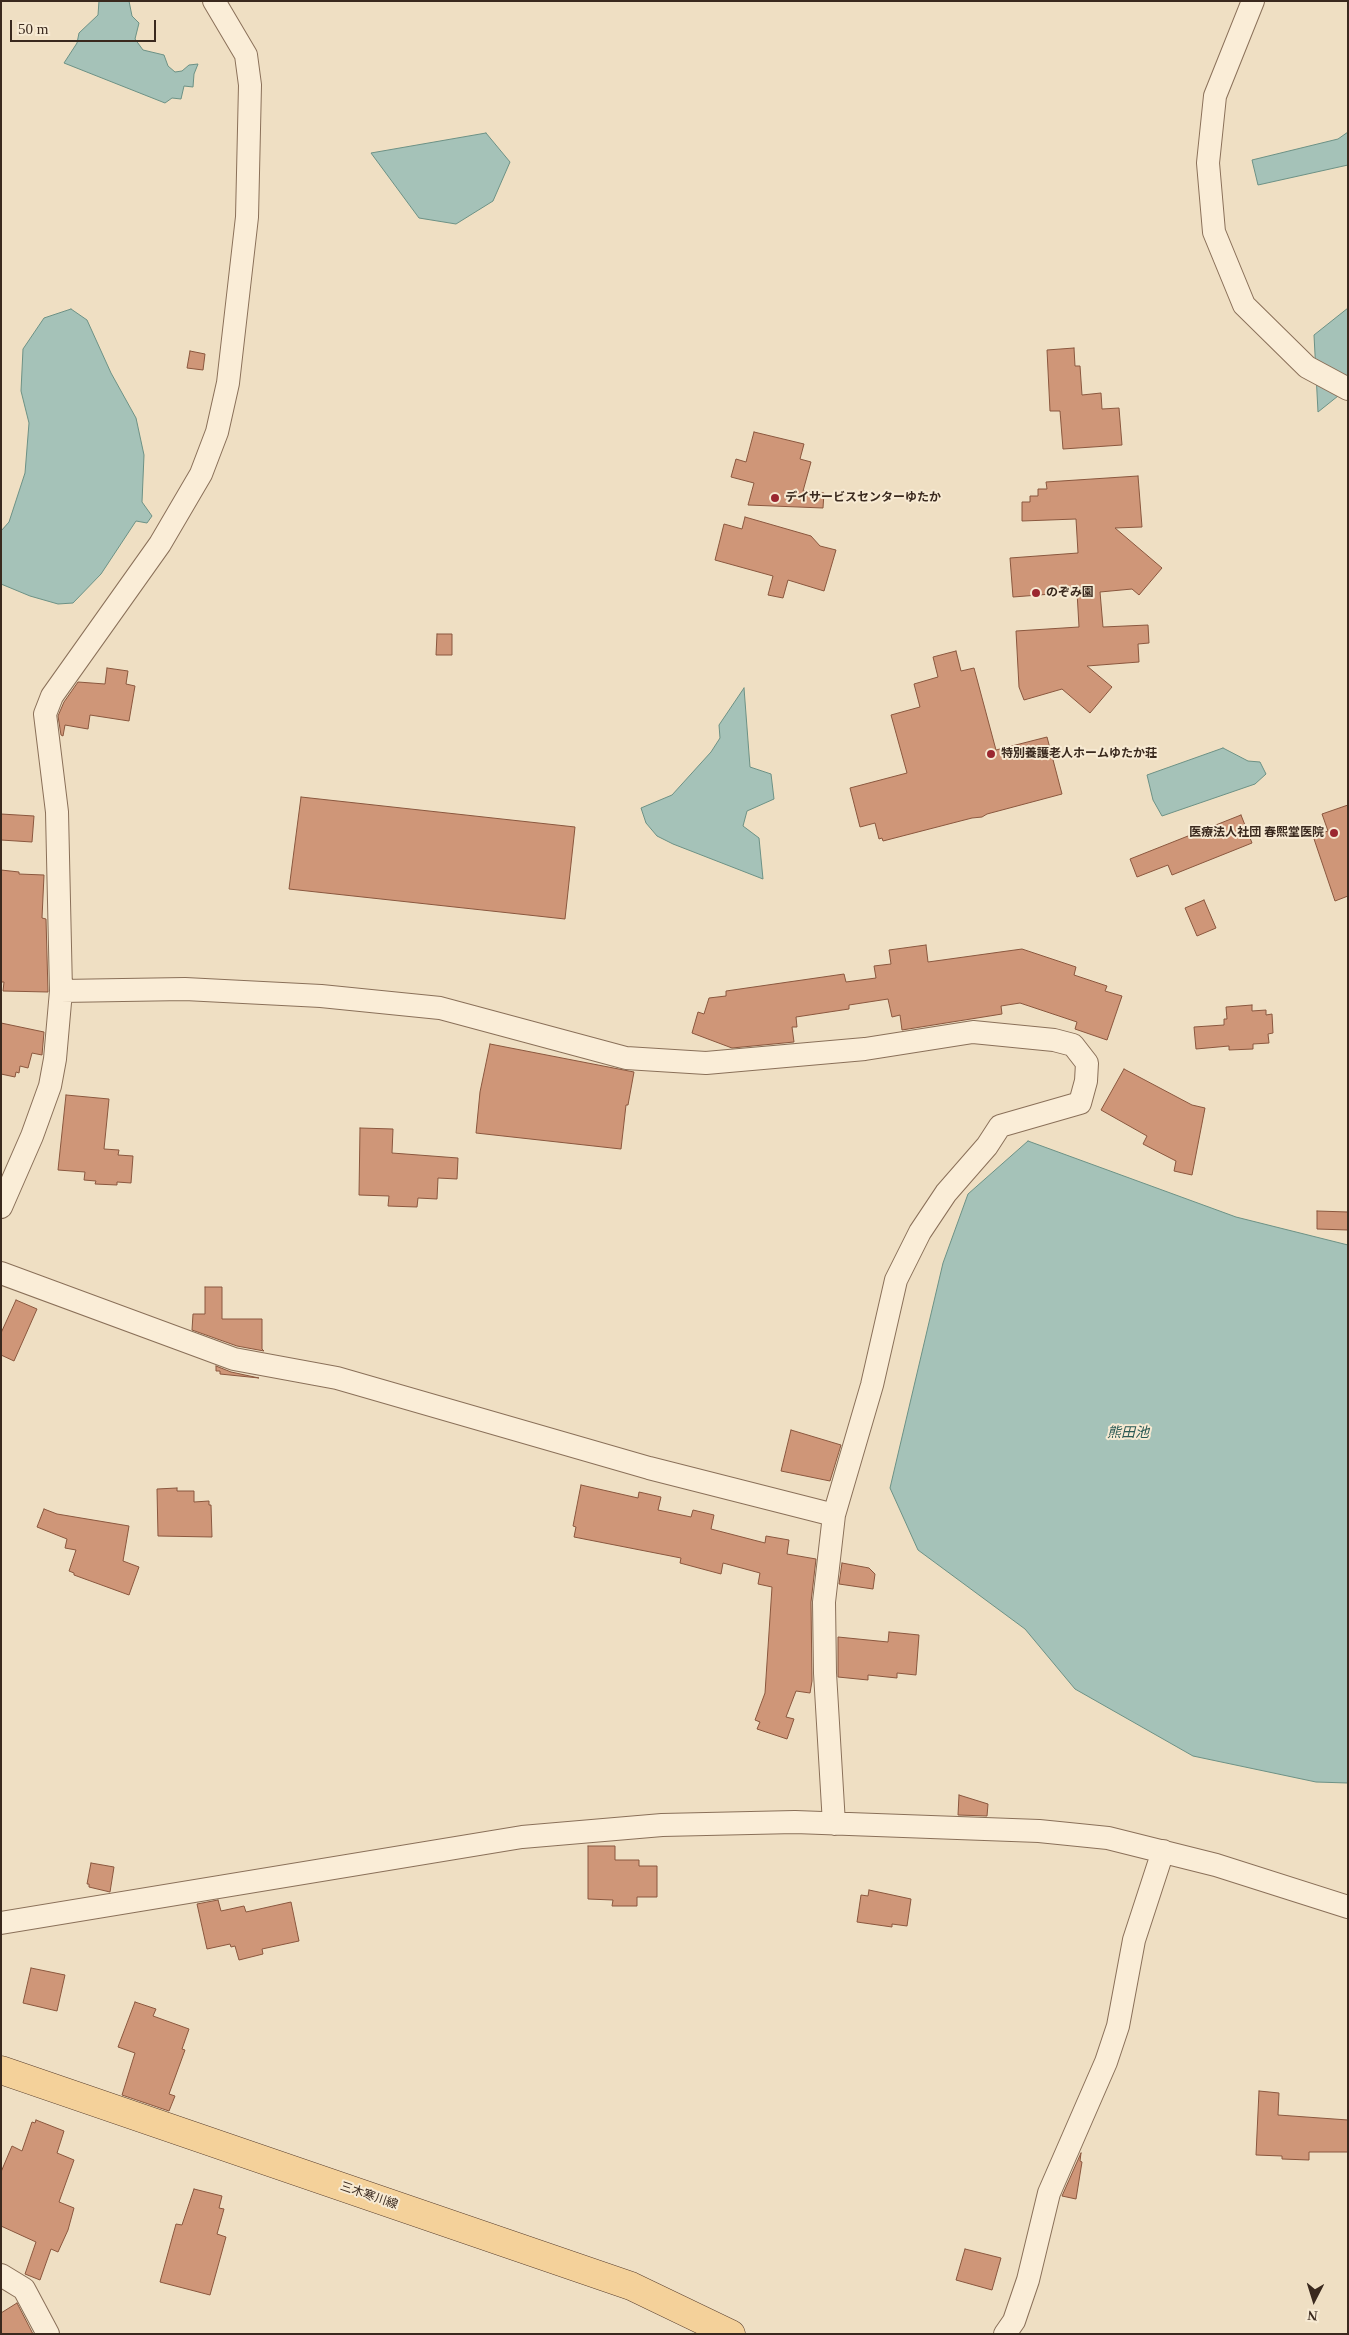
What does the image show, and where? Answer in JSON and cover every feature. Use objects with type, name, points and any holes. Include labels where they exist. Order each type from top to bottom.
[{"type":"main road","name":"三木寒川線","points":[[1,2070],[631,2286],[731,2334]]},
{"type":"street","points":[[1,1207],[32,1136],[50,1086],[55,1059],[61,991],[57,812],[45,714],[52,696],[160,544],[201,474],[217,432],[228,383],[247,217],[250,85],[246,55],[214,1]]},
{"type":"street","points":[[1253,1],[1215,96],[1208,163],[1214,232],[1244,305],[1307,367],[1348,389]]},
{"type":"street","points":[[61,991],[185,989],[321,996],[440,1008],[626,1058],[706,1063],[865,1049],[973,1032],[1054,1040],[1073,1045],[1087,1063],[1086,1081],[1080,1103],[1000,1126],[987,1146],[946,1193],[920,1232],[896,1280],[872,1385],[834,1515],[824,1602],[825,1673],[834,1824]]},
{"type":"street","points":[[1,1273],[234,1359],[337,1378],[649,1468],[834,1515]]},
{"type":"street","points":[[1,1923],[522,1837],[662,1825],[795,1822],[1039,1831],[1108,1838],[1163,1851],[1348,1906]]},
{"type":"street","points":[[1005,2334],[1014,2321],[1028,2280],[1049,2193],[1106,2062],[1115,2035],[1134,1940],[1163,1851]]},
{"type":"street","points":[[1,2275],[24,2289],[48,2334]]},
{"type":"water","points":[[99,1],[129,1],[132,16],[139,23],[135,39],[143,50],[164,55],[168,66],[175,72],[182,71],[189,65],[198,64],[194,74],[193,87],[184,86],[181,99],[172,98],[165,103],[64,63],[77,43],[79,33],[98,15]]},
{"type":"water","points":[[1348,132],[1348,165],[1258,185],[1252,160],[1338,139]]},
{"type":"water","points":[[486,133],[510,162],[493,201],[456,224],[419,218],[371,153]]},
{"type":"water","points":[[1348,308],[1348,388],[1318,412],[1314,335]]},
{"type":"water","points":[[71,309],[87,320],[111,373],[136,418],[144,455],[142,502],[152,516],[147,523],[136,521],[101,574],[73,603],[58,604],[30,596],[1,584],[1,531],[9,522],[25,473],[29,423],[21,391],[23,349],[44,318]]},
{"type":"water","points":[[744,688],[750,767],[771,774],[774,799],[747,811],[743,826],[759,838],[763,879],[657,836],[646,823],[641,808],[672,795],[711,752],[720,738],[719,725]]},
{"type":"water","points":[[1223,748],[1248,761],[1260,762],[1266,774],[1255,784],[1162,816],[1153,800],[1147,775]]},
{"type":"water","name":"熊田池","points":[[1028,1141],[1236,1217],[1348,1245],[1348,1783],[1316,1782],[1193,1756],[1075,1689],[1025,1629],[918,1550],[890,1488],[943,1263],[968,1194]]},
{"type":"building","points":[[1074,348],[1075,366],[1080,366],[1082,395],[1101,393],[1102,409],[1119,408],[1122,445],[1063,449],[1060,411],[1050,411],[1047,350]]},
{"type":"building","points":[[190,351],[205,354],[203,370],[187,368]]},
{"type":"building","points":[[754,432],[804,444],[800,459],[811,462],[803,491],[824,493],[823,508],[748,505],[754,483],[731,477],[736,459],[746,462]]},
{"type":"building","name":"のぞみ園","points":[[1138,476],[1142,527],[1115,528],[1162,568],[1139,595],[1132,589],[1100,592],[1103,627],[1148,625],[1149,643],[1138,644],[1139,662],[1087,666],[1112,687],[1090,713],[1062,689],[1024,700],[1019,687],[1016,631],[1079,627],[1077,592],[1013,597],[1010,558],[1078,553],[1076,519],[1022,521],[1022,502],[1030,502],[1030,496],[1038,496],[1038,489],[1047,489],[1046,482]]},
{"type":"building","points":[[745,517],[811,536],[820,546],[836,550],[824,591],[788,580],[783,598],[768,595],[773,576],[715,560],[724,524],[742,529]]},
{"type":"building","points":[[437,634],[452,634],[452,655],[436,655]]},
{"type":"building","name":"特別養護老人ホームゆたか荘","points":[[956,651],[961,671],[974,668],[996,750],[1047,737],[1062,794],[987,814],[982,817],[883,841],[882,838],[879,839],[875,823],[860,827],[850,788],[907,773],[891,715],[920,707],[914,684],[938,677],[933,657]]},
{"type":"building","points":[[107,668],[128,671],[126,684],[135,686],[129,721],[90,715],[88,729],[65,725],[63,736],[61,735],[58,716],[64,702],[78,682],[105,684]]},
{"type":"building","points":[[301,797],[575,827],[565,919],[289,889]]},
{"type":"building","name":"医療法人社団 春熙堂医院","points":[[1348,805],[1348,896],[1335,901],[1313,836],[1328,831],[1322,814]]},
{"type":"building","points":[[1,814],[34,816],[32,842],[1,840]]},
{"type":"building","points":[[1241,815],[1252,843],[1172,875],[1168,865],[1137,877],[1130,859]]},
{"type":"building","points":[[1,870],[19,872],[19,874],[44,875],[42,918],[46,919],[48,992],[3,991],[4,982],[1,982]]},
{"type":"building","points":[[1204,900],[1216,928],[1197,936],[1185,908]]},
{"type":"building","points":[[926,945],[928,962],[1022,949],[1076,967],[1074,975],[1107,986],[1105,991],[1122,996],[1107,1040],[1075,1029],[1077,1022],[1020,1003],[1001,1006],[1002,1014],[902,1030],[900,1015],[892,1017],[888,999],[849,1005],[849,1009],[796,1017],[797,1027],[792,1027],[794,1042],[732,1048],[692,1033],[698,1012],[704,1014],[709,998],[726,996],[726,991],[844,974],[846,982],[876,978],[874,966],[891,964],[889,950]]},
{"type":"building","points":[[1252,1005],[1252,1011],[1266,1010],[1266,1015],[1272,1014],[1273,1033],[1268,1034],[1269,1043],[1253,1044],[1253,1049],[1229,1050],[1229,1046],[1196,1049],[1194,1027],[1224,1025],[1224,1019],[1227,1019],[1226,1007]]},
{"type":"building","points":[[1,1023],[44,1032],[42,1055],[32,1053],[28,1068],[20,1066],[19,1073],[16,1072],[15,1077],[1,1074]]},
{"type":"building","points":[[490,1044],[634,1072],[628,1105],[626,1105],[621,1149],[476,1133],[480,1092]]},
{"type":"building","points":[[1124,1069],[1192,1105],[1205,1108],[1192,1175],[1174,1171],[1176,1161],[1143,1144],[1147,1136],[1101,1110]]},
{"type":"building","points":[[66,1095],[109,1099],[104,1149],[119,1150],[118,1155],[133,1156],[131,1183],[117,1182],[117,1185],[95,1184],[96,1181],[84,1180],[85,1172],[58,1170]]},
{"type":"building","points":[[360,1128],[393,1129],[392,1153],[458,1158],[457,1179],[438,1178],[437,1199],[418,1198],[417,1207],[388,1206],[389,1196],[359,1195]]},
{"type":"building","points":[[1317,1211],[1348,1212],[1348,1230],[1317,1229]]},
{"type":"building","points":[[205,1287],[222,1287],[222,1319],[262,1319],[262,1349],[264,1351],[237,1346],[192,1330],[193,1314],[205,1314]]},
{"type":"building","points":[[16,1300],[37,1309],[14,1361],[1,1355],[1,1333]]},
{"type":"building","points":[[216,1366],[231,1372],[259,1378],[220,1374],[220,1371],[216,1371]]},
{"type":"building","points":[[791,1430],[841,1445],[830,1481],[781,1471]]},
{"type":"building","points":[[581,1485],[638,1498],[639,1492],[661,1497],[658,1510],[691,1517],[693,1510],[714,1515],[711,1529],[765,1543],[766,1536],[789,1540],[787,1554],[816,1559],[811,1602],[812,1681],[810,1693],[796,1691],[786,1717],[794,1719],[787,1739],[757,1729],[760,1722],[755,1720],[765,1693],[772,1587],[758,1584],[760,1573],[723,1563],[721,1574],[680,1563],[681,1558],[574,1537],[576,1527],[573,1526]]},
{"type":"building","points":[[177,1488],[177,1491],[194,1491],[194,1502],[209,1501],[209,1505],[211,1505],[212,1537],[158,1536],[157,1489]]},
{"type":"building","points":[[44,1509],[57,1514],[129,1526],[123,1561],[139,1567],[129,1595],[74,1575],[74,1573],[69,1571],[76,1550],[65,1548],[67,1539],[37,1527]]},
{"type":"building","points":[[842,1563],[869,1568],[875,1574],[873,1589],[839,1584]]},
{"type":"building","points":[[889,1632],[919,1635],[916,1675],[897,1673],[897,1678],[868,1675],[868,1680],[838,1677],[838,1637],[888,1642]]},
{"type":"building","points":[[959,1795],[988,1804],[987,1816],[958,1815]]},
{"type":"building","points":[[588,1846],[615,1846],[615,1860],[639,1860],[639,1866],[657,1866],[657,1897],[637,1897],[637,1906],[612,1906],[613,1900],[588,1899]]},
{"type":"building","points":[[91,1863],[114,1867],[110,1892],[89,1887],[89,1884],[87,1884]]},
{"type":"building","points":[[869,1890],[911,1899],[907,1926],[892,1924],[892,1927],[857,1922],[861,1895],[868,1896]]},
{"type":"building","points":[[218,1900],[221,1911],[244,1906],[246,1912],[291,1902],[299,1941],[262,1949],[263,1954],[239,1960],[235,1946],[231,1947],[230,1944],[207,1949],[197,1904]]},
{"type":"building","points":[[31,1968],[65,1975],[57,2011],[23,2003]]},
{"type":"building","points":[[135,2002],[156,2009],[153,2016],[189,2029],[182,2049],[185,2050],[169,2094],[175,2096],[169,2111],[122,2095],[135,2053],[118,2047]]},
{"type":"building","points":[[1259,2091],[1279,2093],[1278,2115],[1348,2120],[1348,2152],[1309,2152],[1309,2160],[1282,2159],[1282,2156],[1256,2155]]},
{"type":"building","points":[[36,2120],[64,2131],[57,2153],[74,2160],[59,2202],[74,2208],[68,2230],[58,2252],[51,2249],[40,2280],[25,2274],[36,2242],[1,2226],[1,2172],[12,2146],[22,2151],[32,2122],[35,2123]]},
{"type":"building","points":[[1081,2153],[1080,2161],[1082,2162],[1076,2199],[1062,2196]]},
{"type":"building","points":[[194,2189],[222,2196],[219,2208],[224,2209],[217,2234],[226,2237],[210,2295],[160,2282],[176,2224],[182,2225]]},
{"type":"building","points":[[965,2249],[1001,2258],[992,2290],[956,2280]]},
{"type":"building","points":[[17,2303],[33,2334],[1,2334],[1,2313]]},
{"type":"place","name":"デイサービスセンターゆたか","points":[[775,498]]},
{"type":"place","name":"のぞみ園","points":[[1036,593]]},
{"type":"place","name":"特別養護老人ホームゆたか荘","points":[[991,754]]},
{"type":"place","name":"医療法人社団 春熙堂医院","points":[[1334,833]]}]
